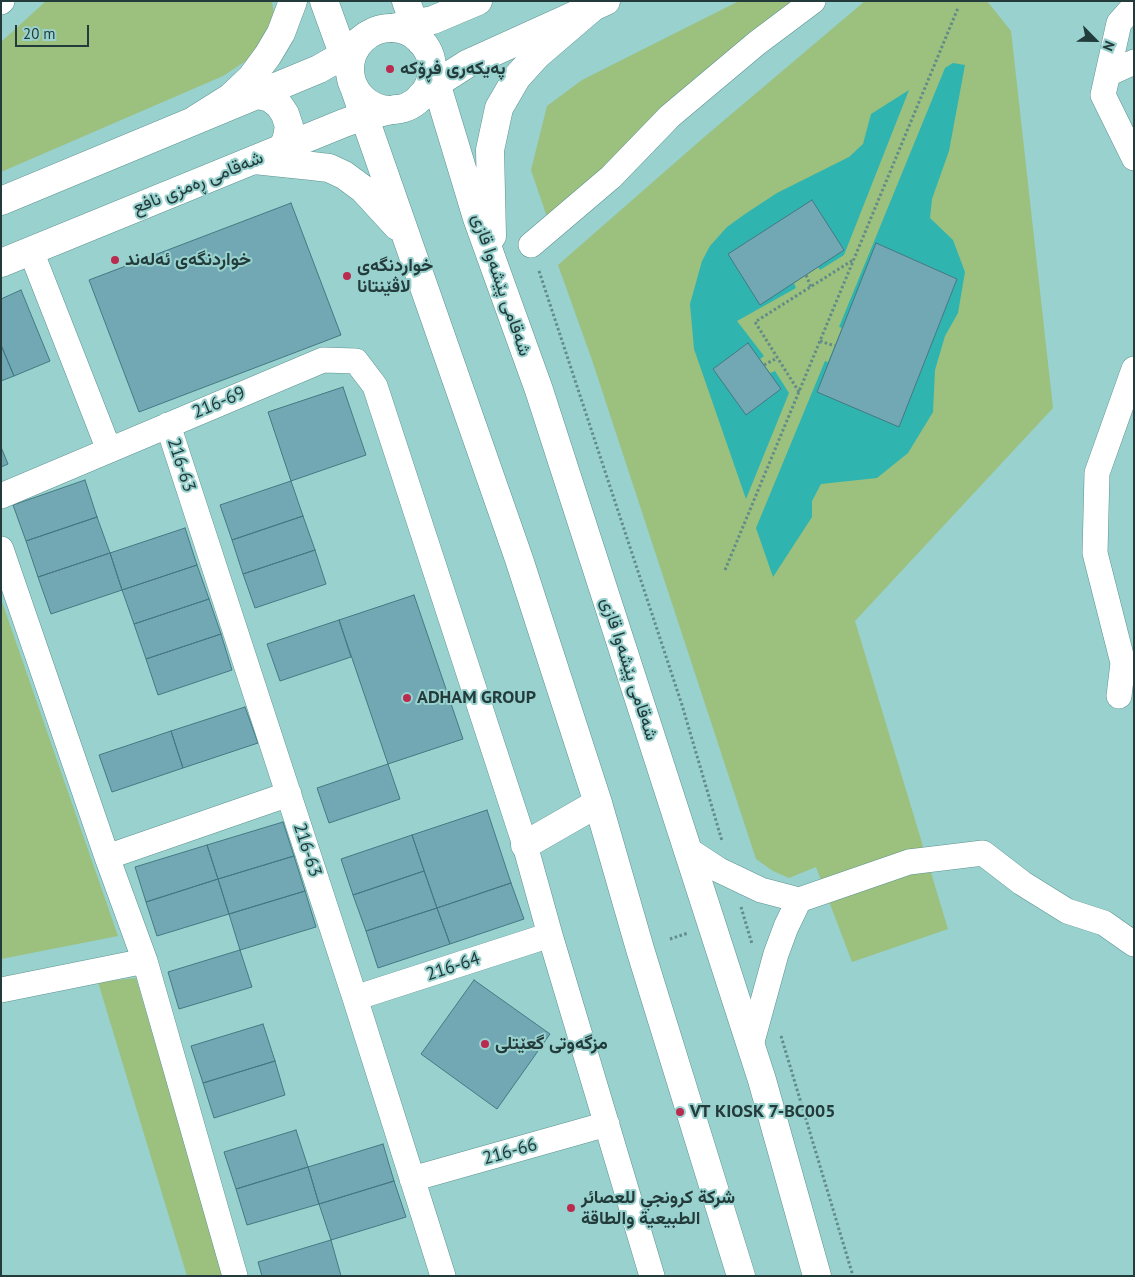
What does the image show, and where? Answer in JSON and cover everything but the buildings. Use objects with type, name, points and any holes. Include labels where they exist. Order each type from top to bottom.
[{"type":"main road","points":[[196,119],[231,96],[251,78],[281,33],[293,1]]},
{"type":"main road","points":[[324,1],[519,559],[598,803],[640,948],[741,1276]]},
{"type":"main road","points":[[478,1],[446,16],[411,47],[410,105],[396,110],[389,110],[375,107],[362,99],[349,71],[354,52],[362,40],[411,47],[467,64],[599,4]]},
{"type":"main road","points":[[493,265],[490,150],[499,108],[517,77],[537,55],[599,4]]},
{"type":"main road","name":"شەقامی پێشەوا قازی","points":[[411,47],[477,218],[539,390],[762,1080],[817,1276]]},
{"type":"main road","points":[[1,201],[319,69],[349,71]]},
{"type":"main road","points":[[258,95],[274,101],[285,114],[289,126],[283,148]]},
{"type":"main road","name":"شەقامی ڕەمزی نافع","points":[[1,263],[364,116],[396,110]]},
{"type":"main road","points":[[254,160],[329,168],[344,175],[363,189],[382,209],[397,227],[413,255]]},
{"type":"main road","points":[[525,845],[598,803]]},
{"type":"street","points":[[531,245],[611,177],[670,116],[757,43],[813,1]]},
{"type":"street","points":[[1134,6],[1119,23],[1103,95],[1134,158]]},
{"type":"street","points":[[1108,74],[1134,62]]},
{"type":"street","points":[[31,251],[109,450]]},
{"type":"street","name":"216-69","points":[[1,496],[323,360],[356,361],[374,386],[525,845]]},
{"type":"street","points":[[1119,696],[1123,663],[1095,553],[1097,473],[1134,370]]},
{"type":"street","name":"216-63","points":[[168,425],[356,998],[443,1276]]},
{"type":"street","points":[[1,549],[107,857],[145,961],[235,1276]]},
{"type":"street","points":[[107,857],[289,794]]},
{"type":"street","points":[[525,845],[550,936],[652,1276]]},
{"type":"street","points":[[688,849],[719,870],[761,890],[799,900],[908,862],[983,853],[1022,883],[1052,902],[1068,911],[1104,923],[1134,944]]},
{"type":"street","points":[[751,1045],[776,954],[799,900]]},
{"type":"street","name":"216-64","points":[[356,998],[550,936]]},
{"type":"street","points":[[1,990],[145,961]]},
{"type":"street","name":"216-66","points":[[412,1179],[606,1124]]},
{"type":"path","points":[[725,570],[958,8]]},
{"type":"path","points":[[799,392],[755,322],[854,260]]},
{"type":"path","points":[[539,270],[682,706],[754,952]]},
{"type":"path","points":[[806,275],[811,287]]},
{"type":"path","points":[[820,341],[834,346]]},
{"type":"path","points":[[764,365],[777,358]]},
{"type":"path","points":[[670,939],[692,932]]},
{"type":"path","points":[[780,1035],[853,1276]]},
{"type":"green space","points":[[46,1],[272,1],[274,15],[252,57],[223,76],[1,172],[1,42]]},
{"type":"green space","points":[[739,1],[798,1],[695,78],[601,179],[548,220],[531,170],[547,106],[582,80]]},
{"type":"green space","points":[[865,1],[987,1],[1011,31],[1053,408],[855,621],[948,929],[852,962],[816,867],[789,878],[773,871],[756,859],[592,360],[558,265],[702,139]]},
{"type":"green space","points":[[1,599],[118,936],[1,959]]},
{"type":"green space","points":[[136,978],[224,1276],[187,1276],[98,982]]},
{"type":"water","points":[[953,63],[965,65],[949,151],[932,199],[930,218],[953,240],[965,272],[958,313],[945,336],[935,370],[933,412],[908,453],[877,478],[821,484],[812,501],[812,517],[773,577],[756,528],[825,361],[828,362],[842,328],[839,327],[945,68]]},
{"type":"water","points":[[909,90],[844,255],[820,270],[818,267],[794,283],[796,288],[737,321],[764,356],[760,359],[770,373],[775,371],[789,393],[746,499],[694,349],[690,304],[702,261],[710,246],[727,227],[745,214],[777,193],[849,157],[863,144],[871,114]]},
{"type":"place","name":"پەیکەری فڕۆکە","points":[[390,69]]},
{"type":"place","name":"خواردنگەی ئەلەند","points":[[115,260]]},
{"type":"place","name":"خواردنگەی لاڤێنتانا","points":[[347,276]]},
{"type":"place","name":"ADHAM GROUP","points":[[407,698]]},
{"type":"place","name":"مزگەوتی گعێتلی","points":[[485,1044]]},
{"type":"place","name":"VT KIOSK 7-BC005","points":[[680,1112]]},
{"type":"place","name":"شركة كرونجي للعصائر الطبيعية والطاقة","points":[[571,1208]]}]
